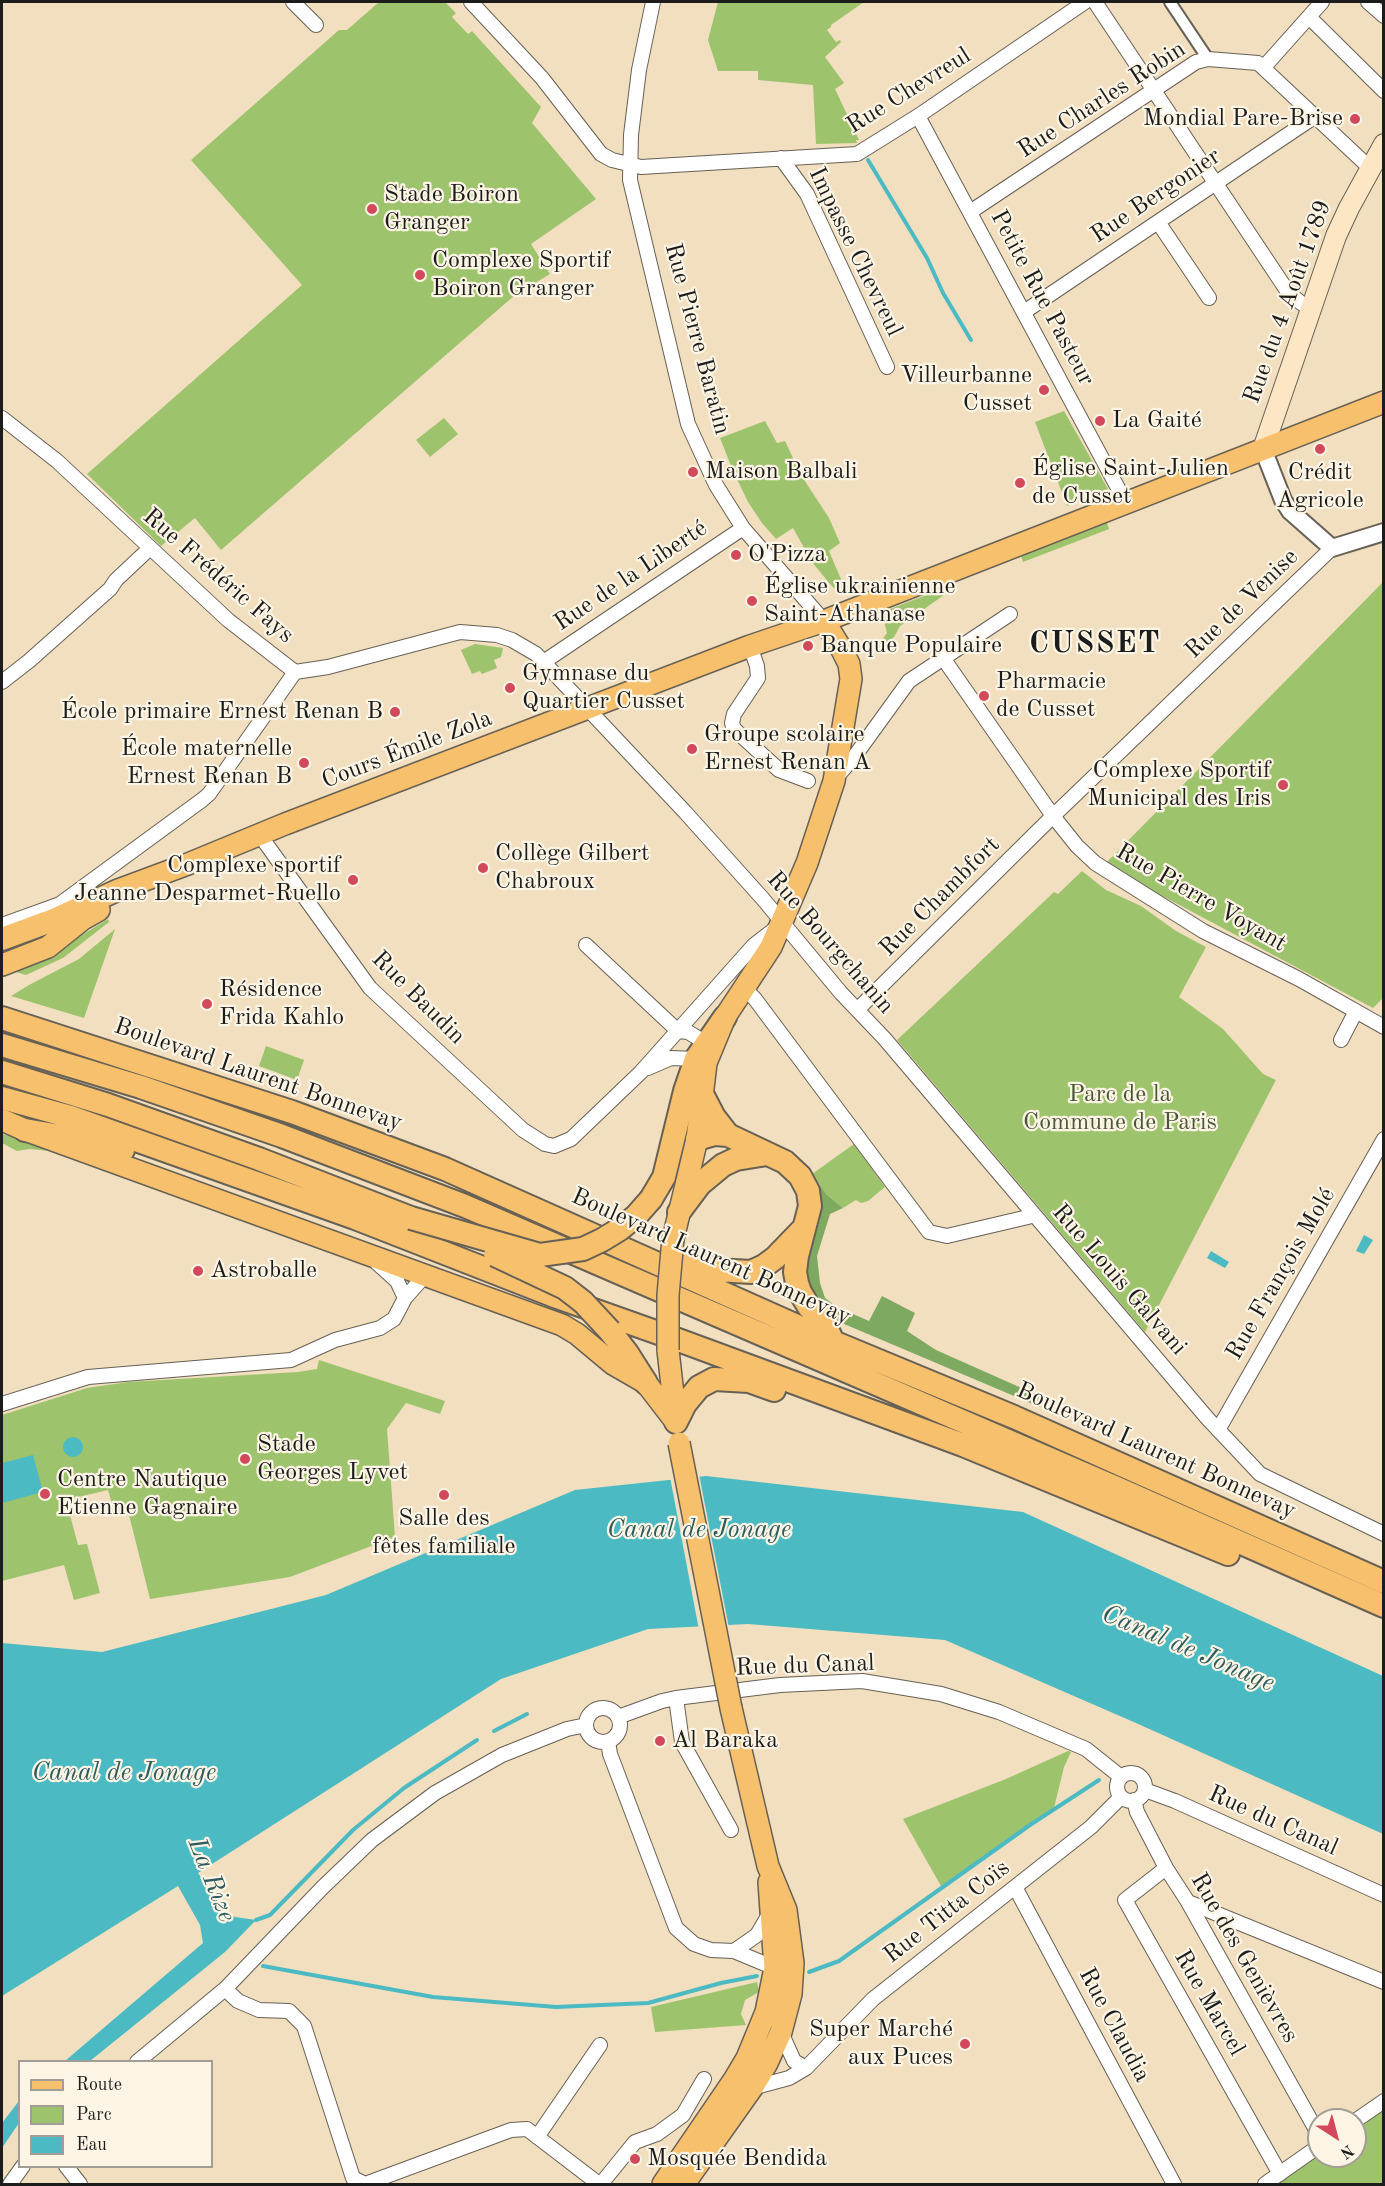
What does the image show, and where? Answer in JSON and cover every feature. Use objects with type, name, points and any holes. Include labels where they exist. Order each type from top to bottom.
[{"type":"highway","points":[[2,939],[48,922]]},
{"type":"highway","points":[[411,1218],[540,1256],[583,1249],[620,1229],[651,1199],[664,1177],[685,1091],[700,1053],[725,1017]]},
{"type":"highway","name":"Boulevard Laurent Bonnevay","points":[[2,1018],[303,1116],[445,1169],[833,1342],[1014,1417],[1383,1582]]},
{"type":"highway","name":"Boulevard Laurent Bonnevay","points":[[2,1045],[141,1088],[282,1136],[465,1206],[1383,1606]]},
{"type":"highway","points":[[2,1072],[108,1105],[259,1159],[411,1218],[545,1277],[565,1288],[583,1302],[610,1331],[646,1383]]},
{"type":"highway","points":[[2,1088],[88,1106],[108,1105]]},
{"type":"highway","points":[[701,1092],[714,1117],[728,1135]]},
{"type":"highway","points":[[2,1098],[71,1117],[355,1218],[557,1297],[963,1445],[1236,1557],[1291,1565]]},
{"type":"highway","points":[[25,1131],[100,1143],[161,1161],[544,1301],[632,1324]]},
{"type":"highway","points":[[697,1139],[716,1134],[728,1135],[776,1157],[794,1169],[805,1185],[810,1206],[795,1272],[800,1292],[809,1307],[823,1320],[833,1342]]},
{"type":"highway","points":[[678,1212],[700,1184],[723,1165],[736,1159],[767,1154]]},
{"type":"highway","points":[[651,1260],[680,1261],[733,1272],[751,1272],[775,1258],[805,1227]]},
{"type":"highway","points":[[678,1432],[685,1404],[699,1387],[714,1379],[749,1382],[937,1447],[963,1445]]},
{"type":"main road","name":"Rue du 4 Août 1789","points":[[1263,449],[1336,237],[1383,144]]},
{"type":"main road","name":"Cours Émile Zola","points":[[2,965],[48,946],[83,919],[122,897],[188,864],[259,834],[750,646],[824,621],[1383,402]]},
{"type":"main road","name":"Rue Pierre Baratin","points":[[824,621],[849,664],[851,679],[834,781]]},
{"type":"main road","points":[[680,2180],[747,2058],[766,2012],[780,1972],[786,1910],[768,1866],[731,1708],[678,1432],[668,1350],[668,1295],[673,1239],[697,1139],[706,1064],[725,1017],[768,952],[782,922],[807,863],[834,781]]},
{"type":"main road","name":"Cours Émile Zola","points":[[48,922],[97,889],[188,864]]},
{"type":"main road","points":[[2,1120],[25,1131],[562,1325],[577,1334],[613,1364],[646,1383],[678,1432]]},
{"type":"main road","points":[[680,2180],[752,2088],[780,2032],[790,1994],[780,1972],[771,1911],[768,1866]]},
{"type":"street","points":[[294,2],[316,25]]},
{"type":"street","points":[[471,2],[542,78],[601,154],[630,165]]},
{"type":"street","name":"Rue Pierre Baratin","points":[[653,2],[639,70],[630,180],[688,424],[716,485],[743,528],[824,621]]},
{"type":"street","name":"Rue Chevreul","points":[[630,165],[641,167],[857,154],[918,116],[1085,2]]},
{"type":"street","points":[[1095,2],[1288,292],[1300,303],[1312,309]]},
{"type":"street","points":[[1170,2],[1209,59]]},
{"type":"street","points":[[1322,2],[1264,68],[1370,168]]},
{"type":"street","points":[[1368,2],[1383,16]]},
{"type":"street","points":[[1309,16],[1383,91]]},
{"type":"street","name":"Rue Charles Robin","points":[[970,212],[1196,62],[1209,59],[1258,63],[1264,68]]},
{"type":"street","name":"Petite Rue Pasteur","points":[[918,116],[1126,503]]},
{"type":"street","name":"Rue Bergonier","points":[[1024,312],[1314,117]]},
{"type":"street","name":"Impasse Chevreul","points":[[781,158],[807,194],[887,367]]},
{"type":"street","points":[[1158,222],[1209,298]]},
{"type":"street","name":"Rue Frédéric Fays","points":[[2,418],[57,461],[228,620],[295,672],[328,667],[460,632],[484,633],[505,638],[528,649],[545,661],[588,708]]},
{"type":"street","points":[[1263,449],[1283,500],[1290,511],[1332,548],[1383,532]]},
{"type":"street","name":"Rue de la Liberté","points":[[545,661],[743,528]]},
{"type":"street","name":"Rue de Venise","points":[[1053,816],[1332,548]]},
{"type":"street","points":[[2,682],[110,589],[116,580],[150,549]]},
{"type":"street","points":[[834,781],[909,681],[1010,615]]},
{"type":"street","points":[[750,646],[757,666],[758,678],[734,714],[732,723],[734,729],[779,770],[808,781]]},
{"type":"street","name":"Rue Pierre Voyant","points":[[943,658],[1053,816],[1077,846],[1095,863],[1111,876],[1203,931],[1289,974],[1383,1026]]},
{"type":"street","points":[[2,925],[97,889],[209,794],[295,672]]},
{"type":"street","name":"Rue Bourgchanin","points":[[588,708],[685,812],[782,922],[1032,1213]]},
{"type":"street","name":"Rue Chambfort","points":[[858,1010],[1053,816]]},
{"type":"street","name":"Rue Baudin","points":[[259,834],[370,988],[523,1130],[545,1144],[554,1146],[571,1139],[641,1072]]},
{"type":"street","points":[[641,1072],[754,945],[782,922]]},
{"type":"street","points":[[586,945],[678,1031],[688,1032],[698,1038],[700,1053],[671,1058],[641,1072]]},
{"type":"street","name":"Rue Louis Galvani","points":[[745,989],[762,1008],[929,1232],[947,1236],[1028,1216],[1032,1213],[1218,1430],[1260,1474],[1383,1534]]},
{"type":"street","points":[[1341,1040],[1356,1011]]},
{"type":"street","points":[[668,1042],[666,1050],[671,1058]]},
{"type":"street","name":"Rue François Molé","points":[[1218,1430],[1383,1139]]},
{"type":"street","points":[[357,1251],[381,1265],[397,1281],[405,1298]]},
{"type":"street","points":[[2,1404],[88,1377],[291,1360],[335,1340],[380,1328],[394,1319],[405,1298],[423,1275]]},
{"type":"street","name":"Rue du Canal","points":[[618,1717],[676,1698],[780,1685],[862,1681],[941,1694],[999,1712],[1086,1749],[1121,1777]]},
{"type":"street","points":[[676,1698],[682,1742],[731,1830]]},
{"type":"street","points":[[599,1709],[610,1710],[618,1717],[620,1729],[613,1739],[603,1742],[589,1735],[586,1725],[590,1715],[599,1709]]},
{"type":"street","points":[[138,2060],[225,1989],[322,1888],[372,1840],[435,1793],[502,1755],[567,1729],[586,1725]]},
{"type":"street","points":[[608,1741],[610,1754],[676,1928],[694,1944],[711,1950],[734,1951],[780,1972]]},
{"type":"street","points":[[1127,1773],[1134,1773],[1144,1783],[1144,1790],[1141,1796],[1128,1799],[1118,1791],[1118,1783],[1127,1773]]},
{"type":"street","name":"Rue du Canal","points":[[1144,1790],[1383,1895]]},
{"type":"street","name":"Rue des Genièvres","points":[[1128,1799],[1307,2114]]},
{"type":"street","name":"Rue Titta Coïs","points":[[752,2088],[789,2078],[806,2068],[873,1999],[1128,1799]]},
{"type":"street","name":"Rue Marcel","points":[[1166,1868],[1125,1900],[1280,2174]]},
{"type":"street","name":"Rue Claudia","points":[[1015,1887],[1174,2184]]},
{"type":"street","points":[[1188,1902],[1383,1982]]},
{"type":"street","points":[[734,1951],[757,1935],[771,1911]]},
{"type":"street","points":[[225,1989],[238,2001],[259,2010],[289,2011],[303,2026],[353,2178],[365,2184],[511,2130],[527,2129],[600,2184],[635,2142],[657,2134],[683,2115],[704,2079]]},
{"type":"street","points":[[780,2032],[794,2061],[806,2068]]},
{"type":"street","points":[[537,2137],[600,2045]]},
{"type":"street","points":[[1367,2112],[1383,2101]]},
{"type":"street","points":[[1265,2184],[1307,2155]]},
{"type":"street","points":[[10,2184],[22,2168]]},
{"type":"street","points":[[68,2168],[80,2184]]},
{"type":"green space","name":"Complexe Sportif Boiron Granger","points":[[379,2],[445,2],[456,13],[452,17],[468,34],[472,31],[541,107],[532,123],[596,199],[531,244],[550,274],[515,295],[221,550],[195,518],[161,546],[87,474],[302,285],[191,160],[339,30],[347,30]]},
{"type":"green space","points":[[718,2],[864,2],[827,30],[836,42],[840,40],[841,42],[825,57],[844,83],[835,89],[859,140],[856,140],[857,143],[816,144],[813,85],[758,80],[758,71],[718,71],[708,40]]},
{"type":"green space","points":[[1064,411],[1108,489],[1067,506],[1035,422]]},
{"type":"green space","points":[[444,418],[458,434],[430,457],[416,440]]},
{"type":"green space","points":[[765,421],[777,443],[785,441],[801,475],[829,518],[840,543],[829,551],[846,591],[839,593],[830,584],[812,562],[793,528],[776,539],[748,502],[733,471],[720,438]]},
{"type":"green space","points":[[1106,520],[1109,529],[1023,562],[1020,553]]},
{"type":"green space","name":"Complexe Sportif Municipal des Iris","points":[[1383,582],[1383,998],[1373,1008],[1123,875],[1106,863]]},
{"type":"green space","points":[[945,588],[947,593],[900,626],[894,637],[879,653],[875,649],[887,633],[882,612]]},
{"type":"green space","points":[[475,644],[503,648],[501,657],[494,660],[497,668],[482,674],[480,671],[472,674],[461,650]]},
{"type":"green space","name":"Parc de la Commune de Paris","points":[[1082,871],[1106,890],[1141,906],[1176,931],[1206,947],[1179,997],[1223,1029],[1263,1074],[1276,1080],[1145,1332],[897,1040],[1054,892],[1058,894]]},
{"type":"green space","points":[[108,919],[109,922],[63,958],[26,975],[2,968],[64,946]]},
{"type":"green space","points":[[115,929],[84,1018],[11,996],[79,959]]},
{"type":"green space","points":[[266,1046],[304,1060],[297,1080],[259,1066]]},
{"type":"green space","points":[[2,1134],[52,1149],[50,1151],[30,1149],[17,1151],[2,1143]]},
{"type":"green space","points":[[854,1144],[885,1187],[868,1201],[861,1203],[856,1200],[843,1208],[826,1194],[812,1174]]},
{"type":"green space","points":[[820,1185],[826,1194],[843,1208],[830,1214],[817,1256],[820,1283],[825,1298],[837,1307],[869,1321],[882,1296],[915,1313],[907,1331],[936,1350],[1044,1398],[1040,1407],[830,1318],[809,1287],[806,1277],[807,1260],[820,1219]]},
{"type":"green space","name":"Stade Georges Lyvet","points":[[319,1360],[445,1401],[440,1414],[406,1403],[387,1429],[395,1537],[290,1577],[150,1599],[128,1511],[115,1514],[108,1490],[70,1499],[74,1514],[70,1515],[78,1545],[87,1544],[100,1593],[74,1600],[64,1565],[2,1581],[2,1415],[87,1388],[128,1382],[298,1372],[317,1369]]},
{"type":"green space","points":[[1068,1751],[1071,1752],[1064,1767],[1054,1808],[941,1886],[903,1819],[1006,1779]]},
{"type":"green space","points":[[757,1982],[759,1992],[745,2000],[741,2014],[746,2025],[655,2032],[651,2007]]},
{"type":"green space","points":[[1383,2105],[1383,2184],[1272,2184],[1307,2159],[1307,2168],[1367,2168],[1367,2116]]},
{"type":"water","points":[[1364,1235],[1373,1240],[1364,1254],[1356,1251]]},
{"type":"water","points":[[1211,1251],[1229,1262],[1225,1268],[1207,1258]]},
{"type":"water","points":[[69,1437],[77,1437],[83,1443],[83,1451],[77,1457],[69,1457],[63,1451],[63,1443]]},
{"type":"water","points":[[33,1455],[43,1492],[2,1503],[2,1463]]},
{"type":"water","name":"Canal de Jonage","points":[[706,1476],[1023,1512],[1383,1676],[1383,1834],[945,1640],[748,1624],[648,1629],[501,1679],[198,1873],[223,1909],[235,1917],[256,1920],[225,1952],[91,2060],[66,2060],[203,1943],[200,1925],[178,1886],[2,1996],[2,1643],[102,1652],[326,1595],[575,1490]]},
{"type":"water","points":[[18,2102],[18,2124],[2,2148],[2,2123]]},
{"type":"pier","points":[[699,1474],[729,1628],[699,1630],[670,1477]]},
{"type":"waterway","points":[[868,160],[927,258],[943,293],[971,340]]},
{"type":"waterway","points":[[494,1731],[527,1714]]},
{"type":"waterway","points":[[256,1920],[270,1915],[353,1830],[404,1788],[477,1740]]},
{"type":"waterway","points":[[809,1972],[839,1961],[1030,1825],[1099,1780]]},
{"type":"waterway","points":[[263,1966],[433,1997],[556,2007],[648,2003],[721,1983],[757,1976]]},
{"type":"place","name":"Mondial Pare-Brise","points":[[1355,119]]},
{"type":"place","name":"Stade Boiron Granger","points":[[372,209]]},
{"type":"place","name":"Complexe Sportif Boiron Granger","points":[[420,275]]},
{"type":"place","name":"Villeurbanne Cusset","points":[[1044,390]]},
{"type":"place","name":"La Gaité","points":[[1100,421]]},
{"type":"place","name":"Crédit Agricole","points":[[1320,449]]},
{"type":"place","name":"Maison Balbali","points":[[693,472]]},
{"type":"place","name":"Église Saint-Julien de Cusset","points":[[1020,483]]},
{"type":"place","name":"O'Pizza","points":[[736,555]]},
{"type":"place","name":"Église ukrainienne Saint-Athanase","points":[[752,601]]},
{"type":"place","name":"Banque Populaire","points":[[808,646]]},
{"type":"place","name":"Gymnase du Quartier Cusset","points":[[510,688]]},
{"type":"place","name":"Pharmacie de Cusset","points":[[984,696]]},
{"type":"place","name":"École primaire Ernest Renan B","points":[[395,712]]},
{"type":"place","name":"Groupe scolaire Ernest Renan A","points":[[692,749]]},
{"type":"place","name":"École maternelle Ernest Renan B","points":[[304,763]]},
{"type":"place","name":"Complexe Sportif Municipal des Iris","points":[[1283,785]]},
{"type":"place","name":"Collège Gilbert Chabroux","points":[[483,868]]},
{"type":"place","name":"Complexe sportif Jeanne Desparmet-Ruello","points":[[353,880]]},
{"type":"place","name":"Résidence Frida Kahlo","points":[[207,1004]]},
{"type":"place","name":"Astroballe","points":[[198,1271]]},
{"type":"place","name":"Stade Georges Lyvet","points":[[245,1459]]},
{"type":"place","name":"Centre Nautique Etienne Gagnaire","points":[[45,1494]]},
{"type":"place","name":"Salle des fêtes familiale","points":[[444,1495]]},
{"type":"place","name":"Al Baraka","points":[[660,1741]]},
{"type":"place","name":"Super Marché aux Puces","points":[[965,2044]]},
{"type":"place","name":"Mosquée Bendida","points":[[635,2159]]},
{"type":"district","name":"CUSSET","points":[[1095,644]]},
{"type":"water label","name":"La Rize","points":[[211,1880]]}]
